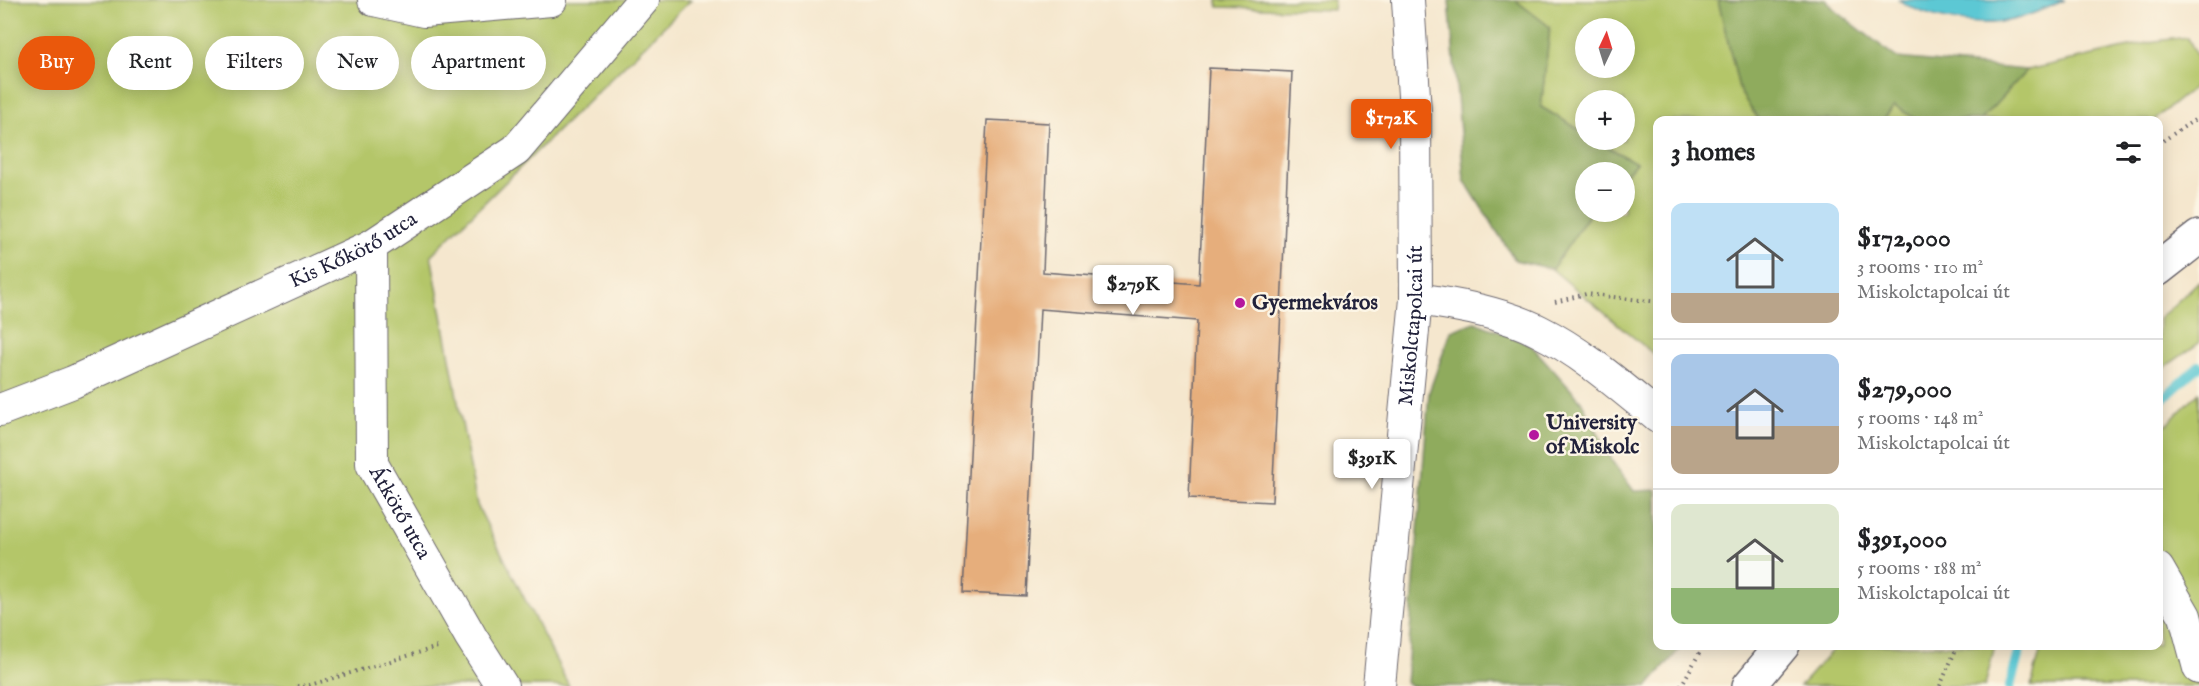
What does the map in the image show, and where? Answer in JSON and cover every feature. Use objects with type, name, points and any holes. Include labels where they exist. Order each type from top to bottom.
[{"type":"street","points":[[374,0],[424,11],[551,0]]},
{"type":"street","name":"Kis Kőkötő utca","points":[[0,410],[73,382],[371,246],[516,150],[643,0]]},
{"type":"street","name":"Miskolctapolcai út","points":[[1379,686],[1416,299],[1416,112],[1408,0]]},
{"type":"street","points":[[2163,265],[2199,237]]},
{"type":"street","name":"Átkötő utca","points":[[371,246],[372,464],[471,637],[502,686]]},
{"type":"street","points":[[1416,299],[1439,302],[1506,318],[1539,331],[1578,354],[1653,413]]},
{"type":"street","points":[[2163,578],[2185,616],[2199,668]]},
{"type":"street","points":[[1749,686],[1780,650]]},
{"type":"path","points":[[2163,141],[2199,117]]},
{"type":"path","points":[[1539,331],[1552,303],[1586,294],[1653,301]]},
{"type":"path","points":[[297,686],[310,685],[471,637]]},
{"type":"path","points":[[1681,686],[1701,650]]},
{"type":"path","points":[[1940,686],[1956,650]]},
{"type":"green space","points":[[0,0],[691,0],[431,255],[477,505],[569,686],[0,686]]},
{"type":"green space","points":[[1218,0],[1334,0],[1333,10],[1218,7]]},
{"type":"green space","points":[[1449,0],[1515,0],[1550,27],[1541,107],[1575,127],[1575,150],[1613,150],[1634,162],[1575,162],[1575,222],[1584,222],[1552,269],[1515,260],[1464,180]]},
{"type":"green space","points":[[1515,0],[1718,0],[1740,92],[1756,116],[1653,116],[1653,354],[1552,269],[1584,222],[1635,222],[1636,163],[1613,150],[1635,150],[1635,90],[1575,90],[1575,127],[1541,107],[1550,27]]},
{"type":"green space","points":[[1718,0],[1826,0],[1835,10],[1897,58],[2027,70],[1985,116],[1911,116],[1894,106],[1886,116],[1756,116],[1740,92]]},
{"type":"green space","points":[[2188,37],[2199,62],[2199,83],[2159,116],[1985,116],[2027,70],[2156,41]]},
{"type":"green space","points":[[1894,106],[1911,116],[1886,116]]},
{"type":"green space","points":[[2199,281],[2199,343],[2163,368],[2163,315]]},
{"type":"green space","points":[[1475,322],[1530,344],[1581,401],[1614,464],[1634,491],[1653,490],[1653,650],[1679,650],[1648,686],[1411,686],[1406,683],[1429,392],[1451,331]]},
{"type":"green space","points":[[2199,392],[2199,686],[2031,686],[2041,650],[2163,650],[2163,428]]},
{"type":"green space","points":[[1832,650],[1994,650],[1985,686],[1800,686]]},
{"type":"water","points":[[1899,0],[2065,0],[2019,18],[1984,23],[1938,17],[1910,7]]},
{"type":"building","points":[[1209,68],[1292,72],[1272,502],[1189,498],[1197,321],[1040,309],[1026,596],[963,593],[987,120],[1049,123],[1043,272],[1199,284]]},
{"type":"waterway","points":[[2163,398],[2199,366]]},
{"type":"waterway","points":[[2010,686],[2020,650]]},
{"type":"place","name":"Gyermekváros","points":[[1240,303]]},
{"type":"place","name":"University of Miskolc","points":[[1534,435]]}]
